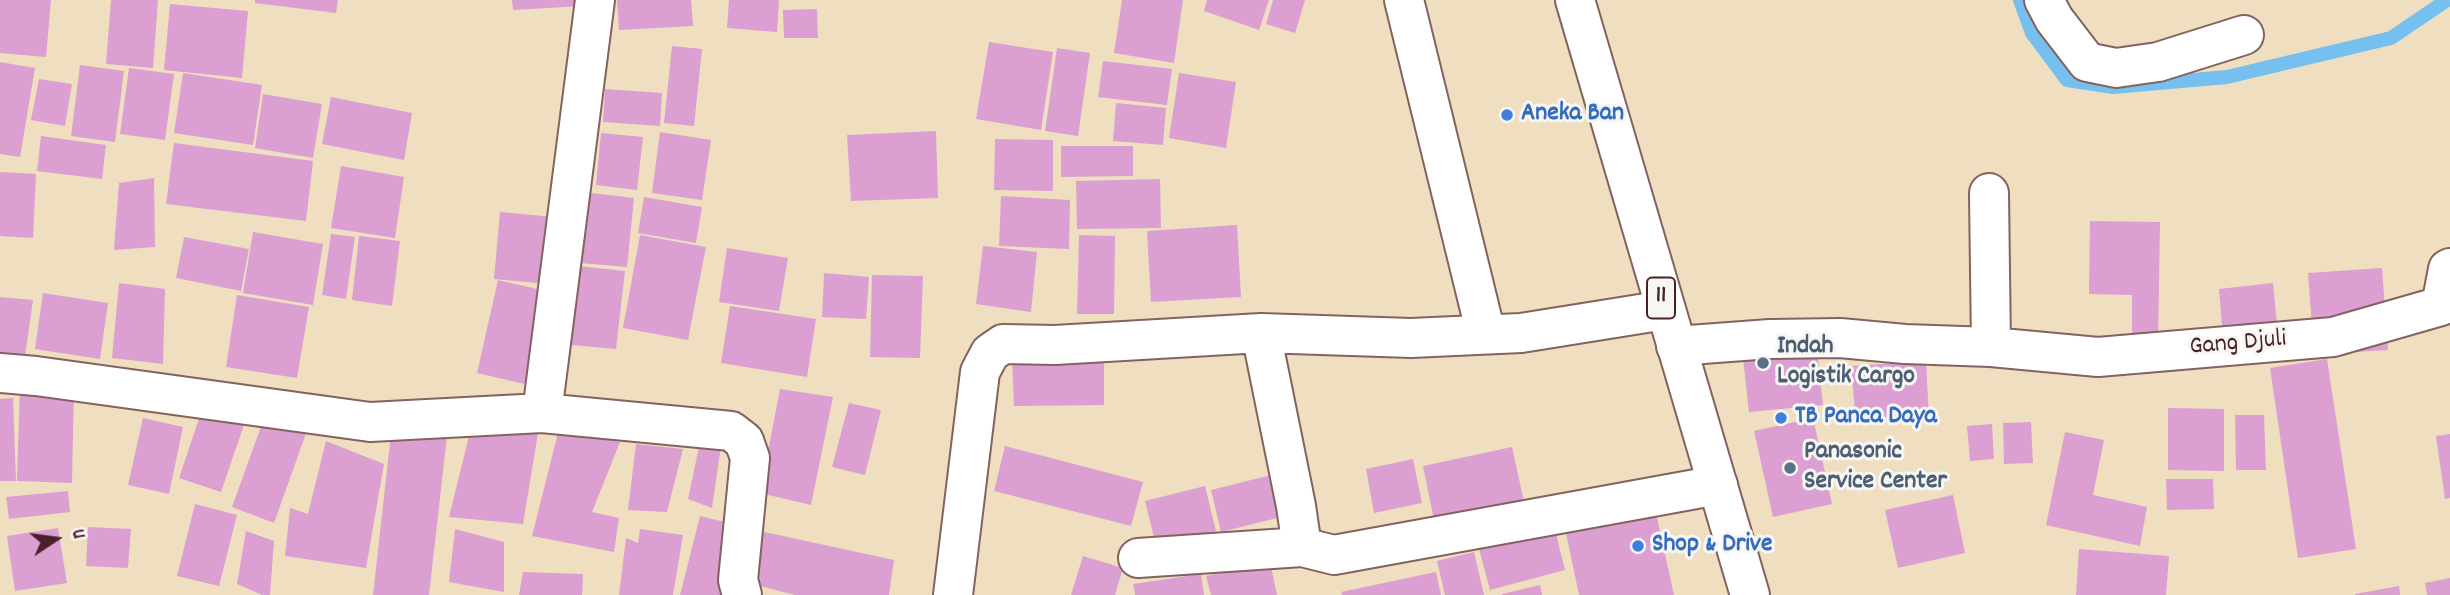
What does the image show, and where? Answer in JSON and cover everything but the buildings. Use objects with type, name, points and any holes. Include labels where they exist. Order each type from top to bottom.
[{"type":"main road","points":[[542,413],[595,0]]},
{"type":"main road","points":[[1404,0],[1486,334]]},
{"type":"main road","name":"11","points":[[1575,0],[1750,595]]},
{"type":"main road","points":[[2044,0],[2054,19],[2087,62],[2116,68],[2158,62],[2244,35]]},
{"type":"main road","points":[[1989,193],[1991,347]]},
{"type":"main road","name":"Gang Djuli","points":[[1676,346],[1769,339],[1840,338],[1916,345],[1991,347],[2098,357],[2333,337],[2441,306],[2450,268]]},
{"type":"main road","points":[[953,595],[980,372],[990,353],[1003,344],[1055,345],[1261,333],[1411,338],[1521,333],[1665,310]]},
{"type":"main road","points":[[1261,333],[1302,547]]},
{"type":"main road","points":[[0,373],[370,422],[542,413],[731,431],[744,441],[750,458],[738,580],[742,595]]},
{"type":"main road","points":[[1138,558],[1302,547],[1334,555],[1718,485]]},
{"type":"waterway","points":[[2020,0],[2032,33],[2067,80],[2113,87],[2227,77],[2391,38],[2447,0]]},
{"type":"place","name":"Aneka Ban","points":[[1507,115]]},
{"type":"place","name":"Indah Logistik Cargo","points":[[1763,363]]},
{"type":"place","name":"TB Panca Daya","points":[[1781,418]]},
{"type":"place","name":"Panasonic Service Center","points":[[1790,468]]},
{"type":"place","name":"Shop & Drive","points":[[1638,546]]}]
